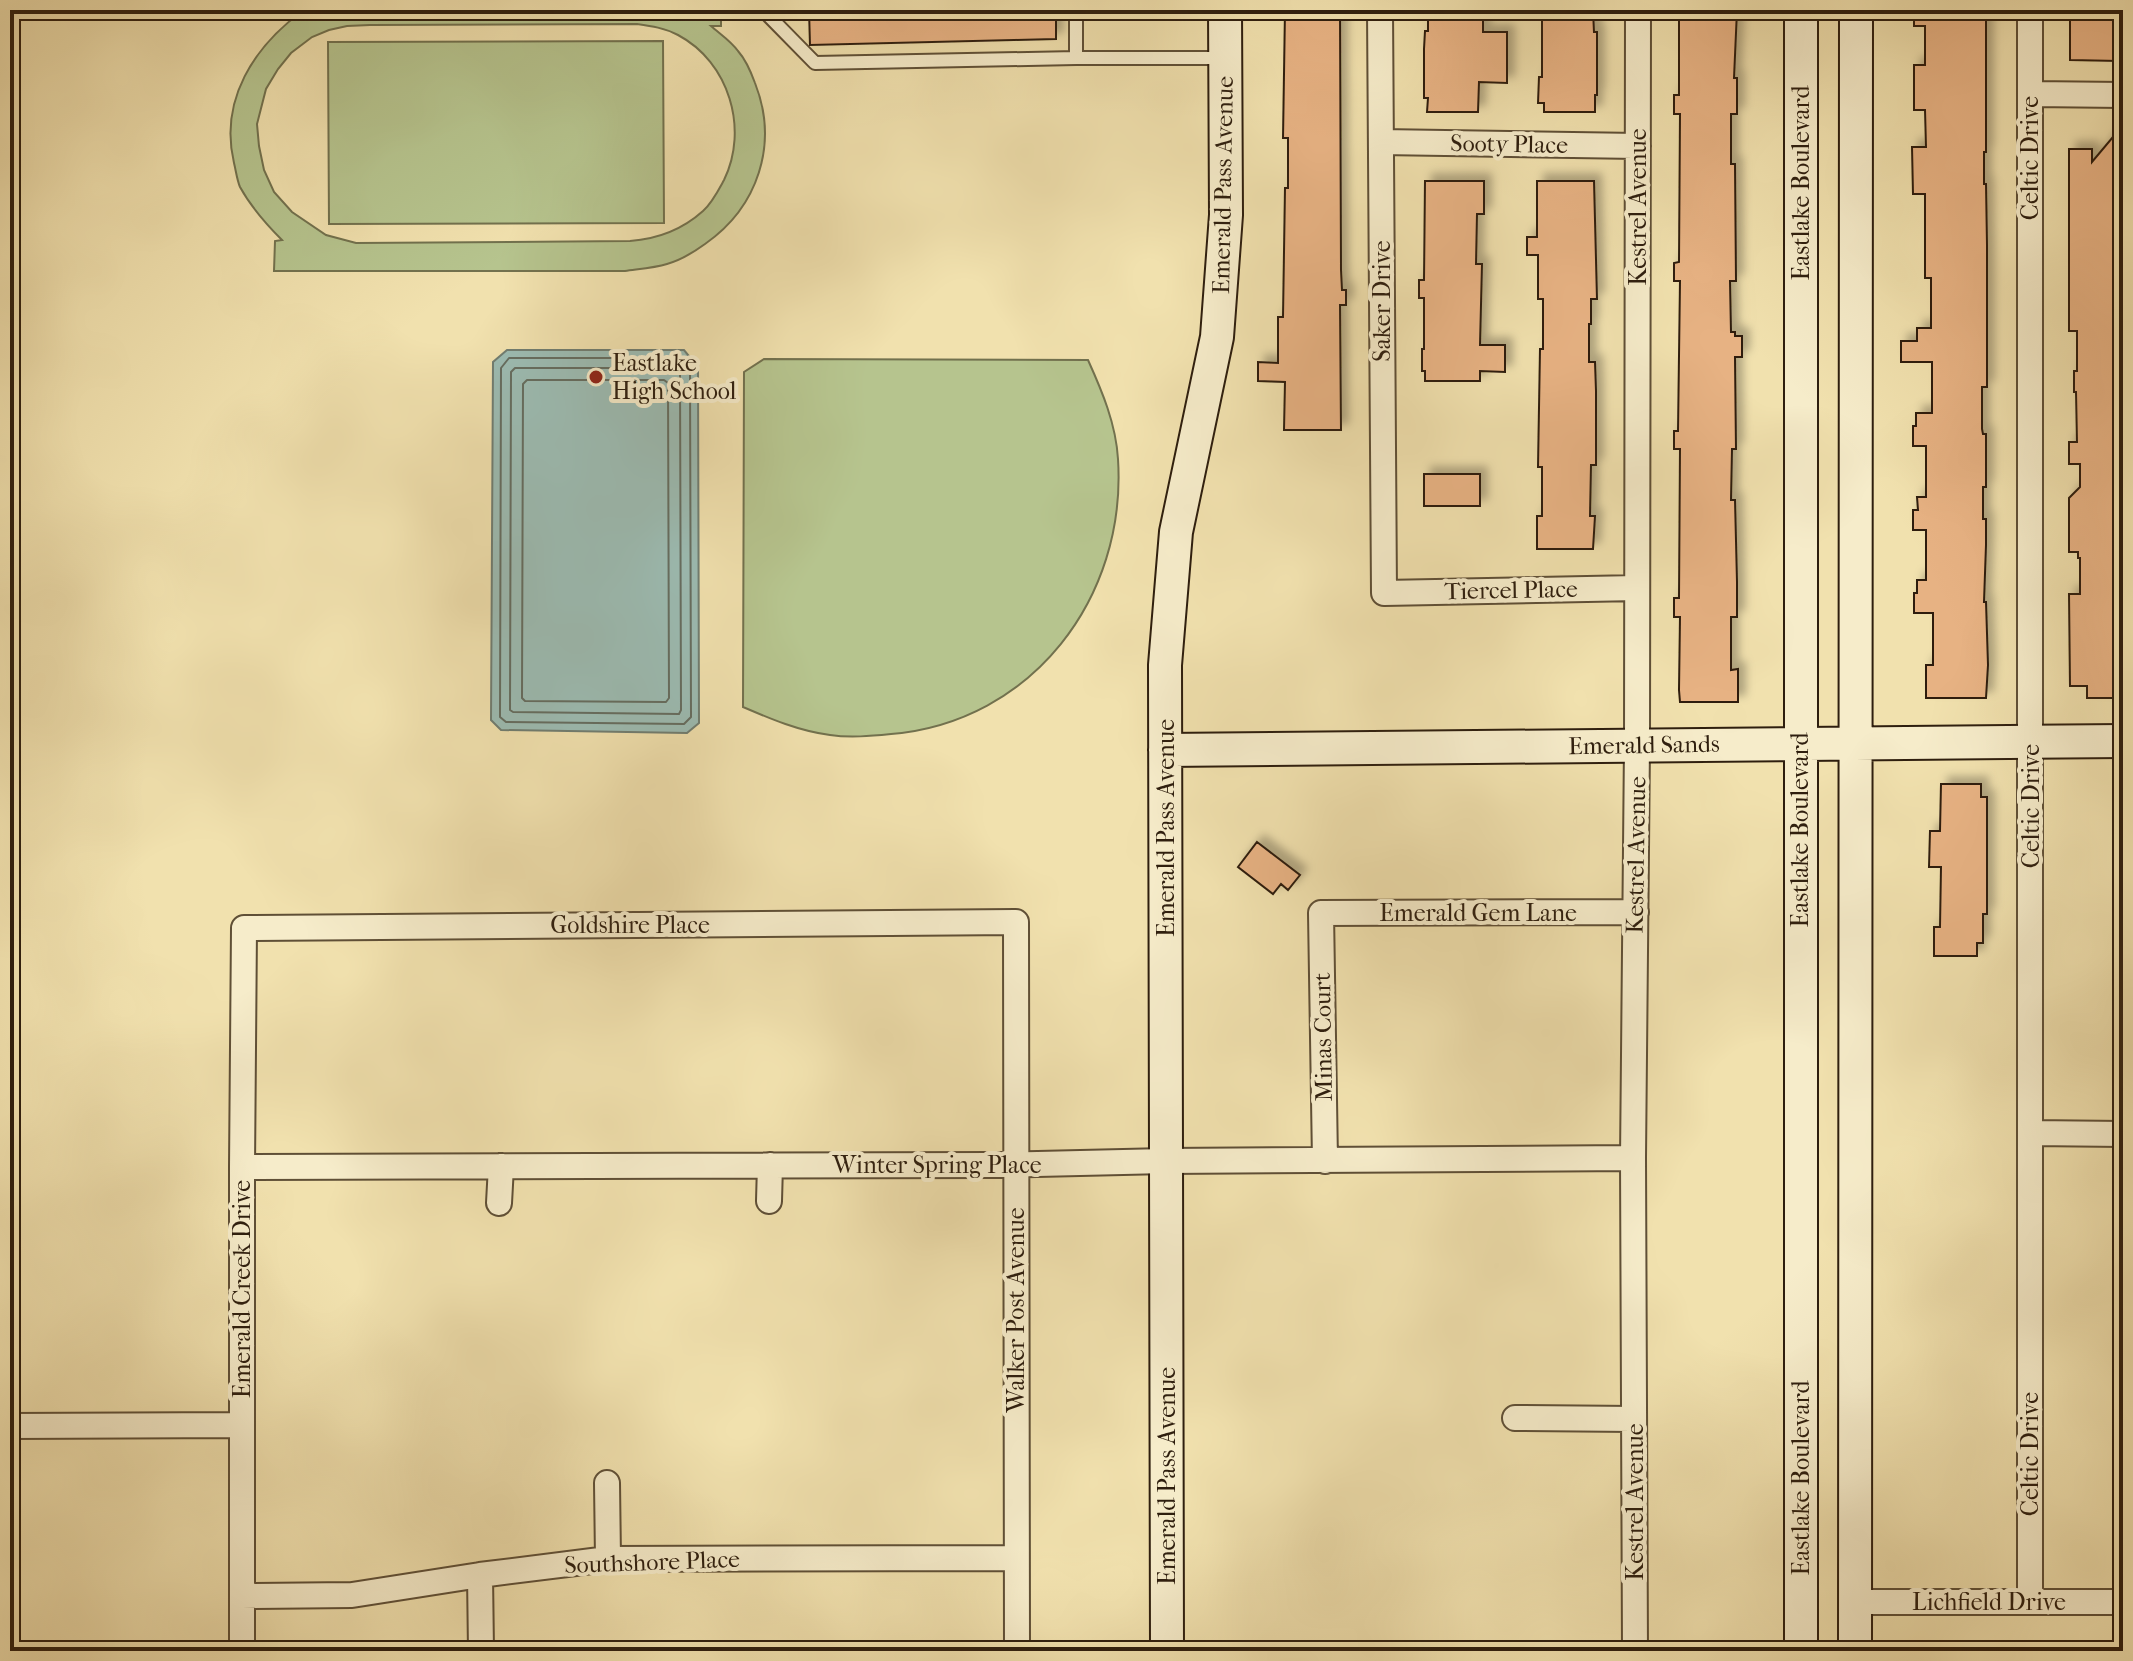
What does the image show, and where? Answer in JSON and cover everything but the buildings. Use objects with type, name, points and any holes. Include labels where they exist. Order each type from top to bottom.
[{"type":"main road","name":"Emerald Pass Avenue","points":[[1167,1651],[1165,665],[1176,532],[1217,337],[1226,215],[1225,10]]},
{"type":"main road","name":"Eastlake Boulevard","points":[[1801,10],[1801,1651]]},
{"type":"main road","points":[[1855,1651],[1856,10]]},
{"type":"main road","name":"Emerald Sands","points":[[1165,750],[2123,741]]},
{"type":"street","name":"Saker Drive","points":[[1380,10],[1384,593]]},
{"type":"street","name":"Kestrel Avenue","points":[[1635,1651],[1633,1158],[1638,10]]},
{"type":"street","name":"Celtic Drive","points":[[2030,10],[2030,1602]]},
{"type":"street","points":[[2030,94],[2123,95]]},
{"type":"street","name":"Sooty Place","points":[[1381,142],[1638,146]]},
{"type":"street","name":"Tiercel Place","points":[[1384,593],[1637,588]]},
{"type":"street","name":"Emerald Gem Lane","points":[[1321,913],[1636,912]]},
{"type":"street","name":"Minas Court","points":[[1321,913],[1325,1161]]},
{"type":"street","name":"Goldshire Place","points":[[244,928],[1016,922]]},
{"type":"street","name":"Walker Post Avenue","points":[[1016,922],[1017,1651]]},
{"type":"street","name":"Emerald Creek Drive","points":[[242,1651],[244,928]]},
{"type":"street","points":[[2030,1133],[2123,1134]]},
{"type":"street","name":"Winter Spring Place","points":[[242,1167],[1016,1165],[1633,1158]]},
{"type":"street","points":[[769,1201],[770,1165]]},
{"type":"street","points":[[499,1203],[501,1166]]},
{"type":"street","points":[[1515,1418],[1634,1419]]},
{"type":"street","points":[[10,1426],[242,1425]]},
{"type":"street","points":[[607,1483],[608,1559]]},
{"type":"street","name":"Southshore Place","points":[[242,1596],[352,1595],[608,1559],[1016,1558]]},
{"type":"street","points":[[480,1575],[481,1651]]},
{"type":"street","name":"Lichfield Drive","points":[[1855,1602],[2123,1602]]},
{"type":"lane","points":[[763,10],[815,63],[1225,58]]},
{"type":"lane","points":[[1076,10],[1076,58]]},
{"type":"green space","points":[[304,10],[721,10],[721,26],[711,26],[743,58],[762,106],[764,151],[759,172],[739,212],[723,229],[687,256],[657,266],[625,271],[274,271],[275,241],[282,240],[259,215],[240,187],[231,140],[232,118],[236,96],[245,76],[270,40]],"holes":[[[637,24],[673,33],[696,47],[722,79],[734,119],[735,140],[731,160],[717,193],[703,211],[669,232],[630,241],[356,243],[326,235],[292,212],[274,192],[264,170],[257,124],[266,89],[291,53],[312,37],[329,30],[370,25]]]},
{"type":"green space","points":[[663,41],[664,223],[329,224],[328,42]]},
{"type":"green space","points":[[764,359],[1088,360],[1114,433],[1118,459],[1117,510],[1106,559],[1087,604],[1061,644],[1027,678],[987,706],[942,724],[891,734],[853,737],[819,733],[785,724],[743,707],[744,372]]},
{"type":"water","points":[[507,350],[684,350],[698,367],[699,723],[687,733],[501,730],[491,720],[493,362]]},
{"type":"place","name":"Eastlake High School","points":[[596,377]]}]
